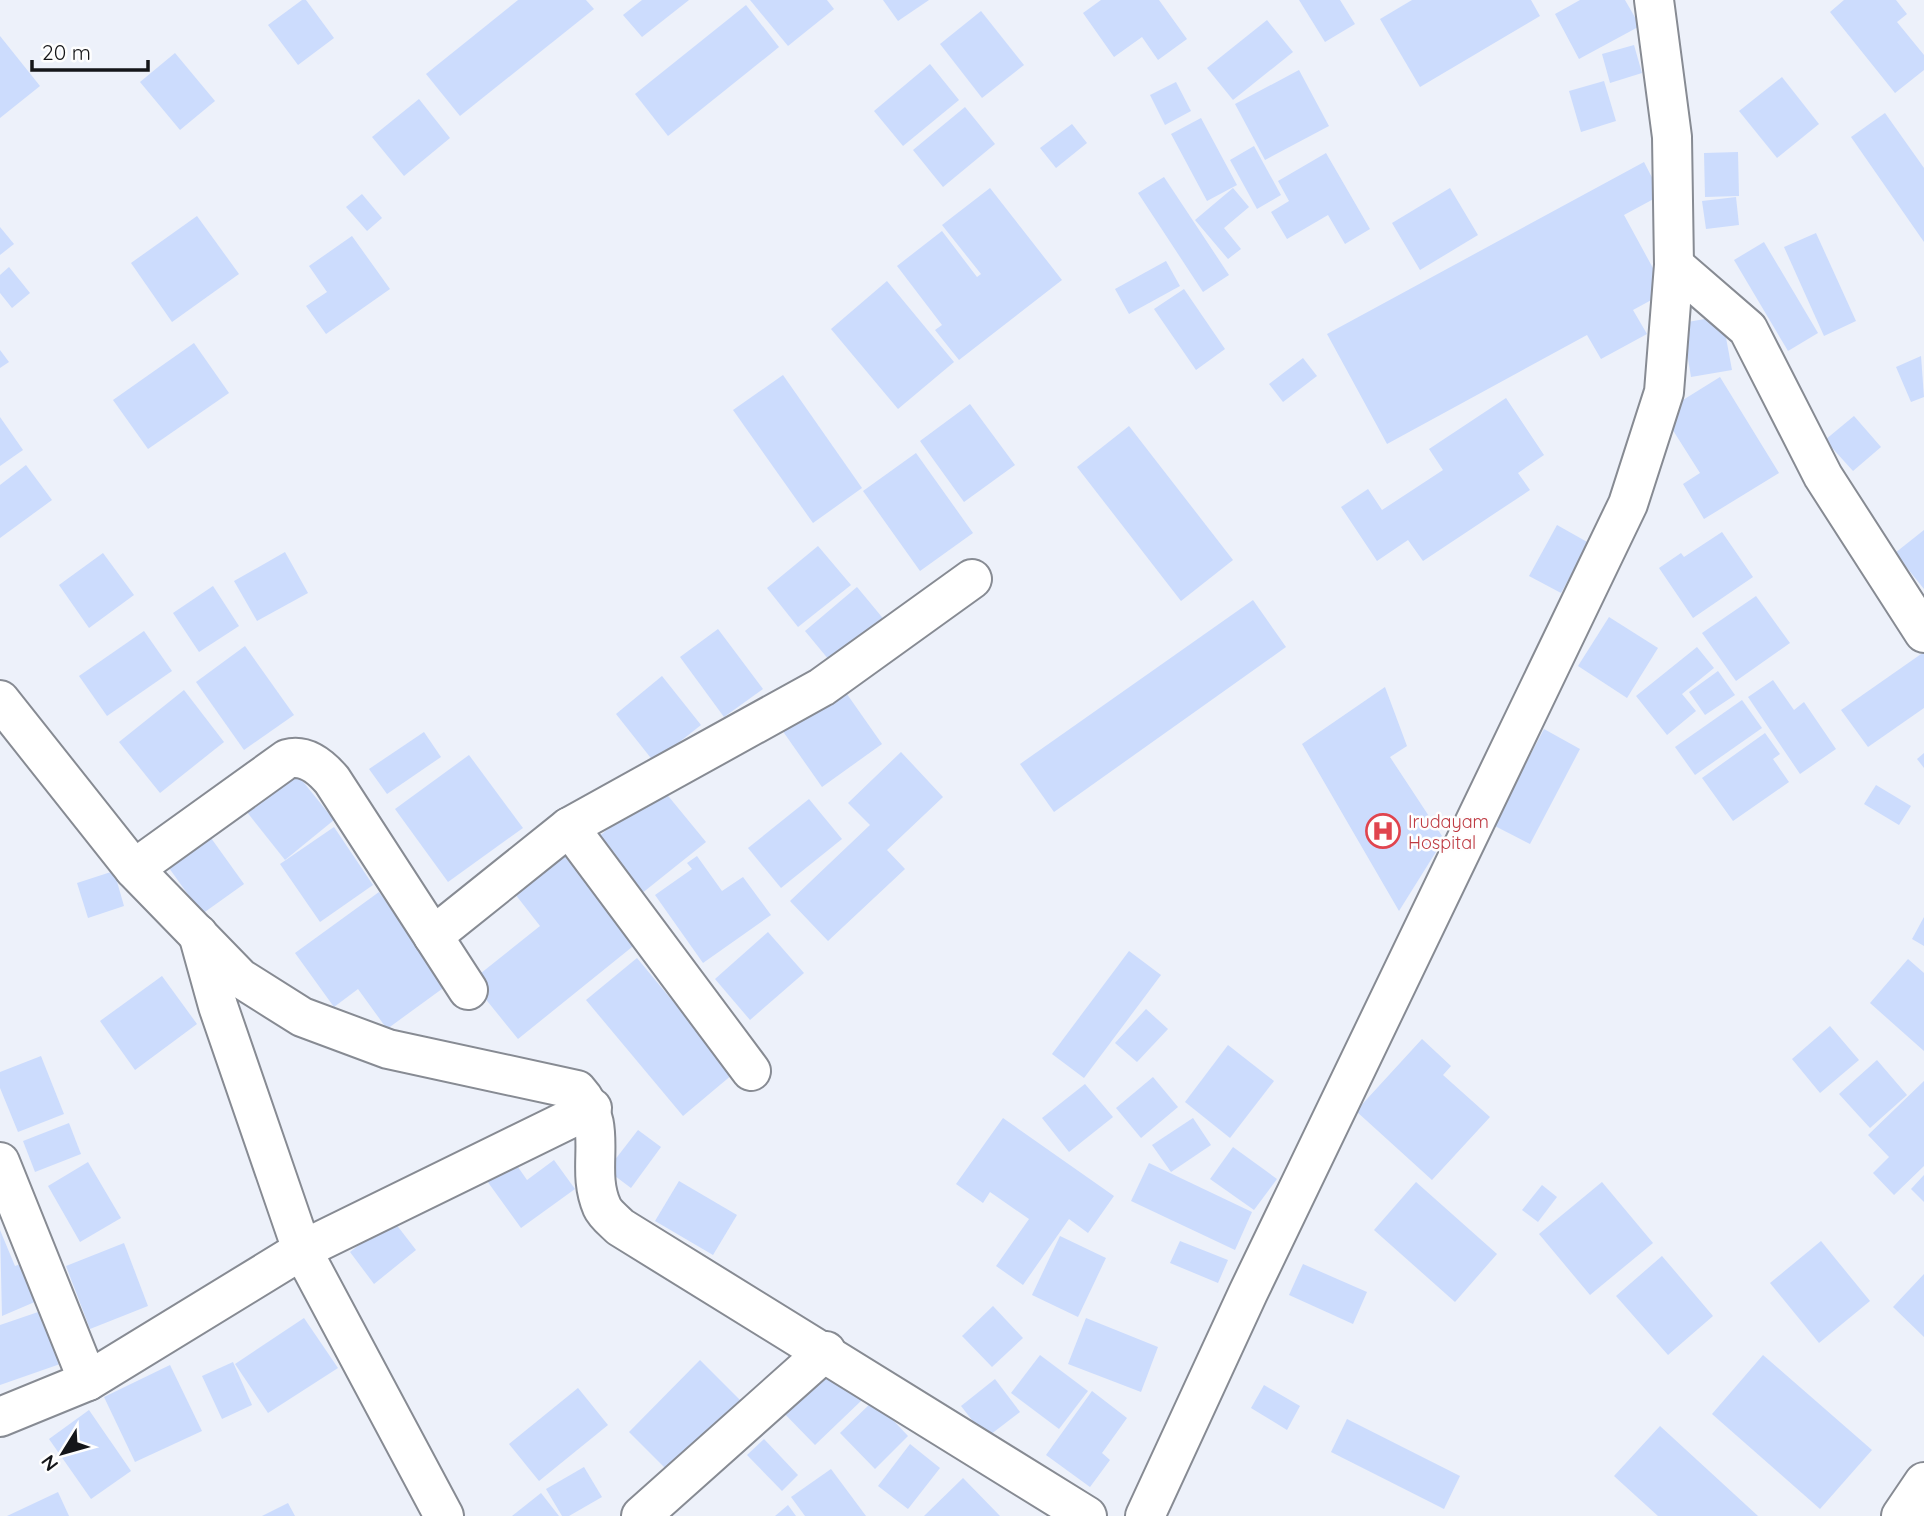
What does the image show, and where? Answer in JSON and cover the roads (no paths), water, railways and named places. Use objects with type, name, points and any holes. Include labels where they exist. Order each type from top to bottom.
[{"type":"street","points":[[1145,1516],[1248,1293],[1629,504],[1664,393],[1674,265],[1672,137],[1654,0]]},
{"type":"street","points":[[1674,265],[1748,329],[1823,476],[1924,633]]},
{"type":"street","points":[[433,936],[569,827],[821,687],[972,579]]},
{"type":"street","points":[[0,700],[134,870],[240,978],[302,1017],[388,1049],[577,1090],[592,1108],[596,1188],[602,1209],[620,1227],[826,1351],[1087,1516]]},
{"type":"street","points":[[134,870],[287,759],[296,757],[323,769],[332,780],[468,990]]},
{"type":"street","points":[[569,827],[751,1071]]},
{"type":"street","points":[[198,934],[218,1006],[302,1250],[444,1516]]},
{"type":"street","points":[[0,1417],[88,1381],[302,1250],[592,1108]]},
{"type":"street","points":[[0,1162],[88,1381]]},
{"type":"street","points":[[641,1516],[826,1351]]},
{"type":"street","points":[[1901,1516],[1924,1482]]},
{"type":"place","name":"Irudayam Hospital","points":[[1383,831]]}]
